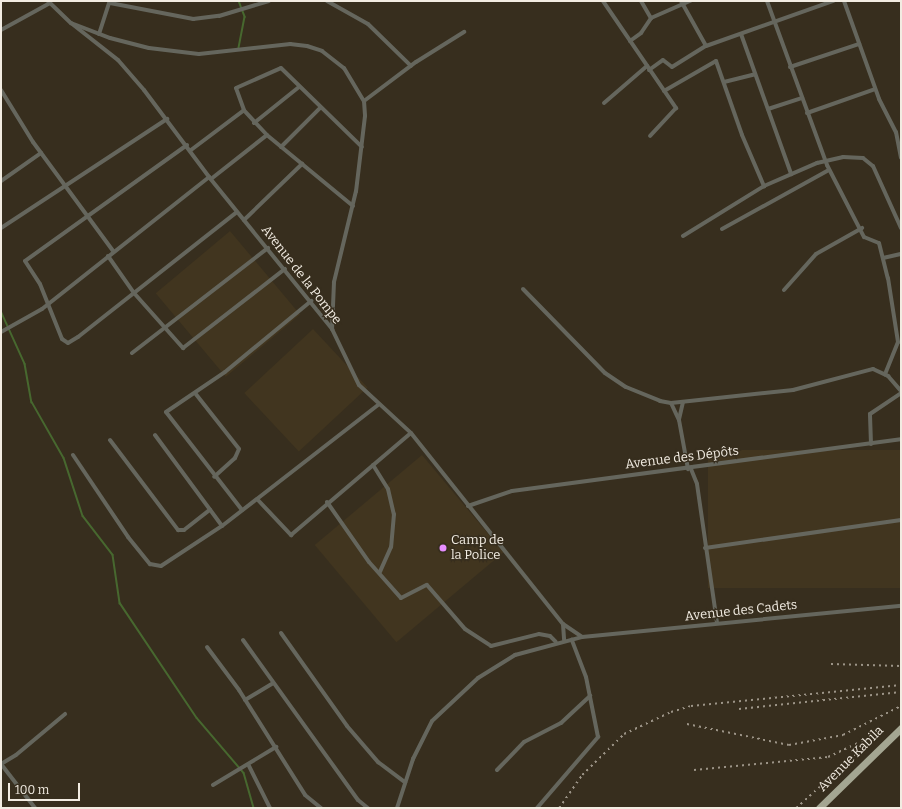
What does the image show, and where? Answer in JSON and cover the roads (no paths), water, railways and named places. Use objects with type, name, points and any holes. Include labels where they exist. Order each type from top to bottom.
[{"type":"highway","name":"Avenue Kabila","points":[[819,808],[901,728]]},
{"type":"street","points":[[99,34],[110,2],[192,19],[219,16],[269,1]]},
{"type":"street","points":[[327,1],[368,24],[411,66]]},
{"type":"street","points":[[603,1],[676,109],[650,136]]},
{"type":"street","points":[[642,1],[650,18]]},
{"type":"street","points":[[630,41],[641,33],[650,18],[681,3],[690,1]]},
{"type":"street","points":[[767,1],[773,22],[829,170],[862,228],[866,238],[878,241],[883,258],[898,342],[885,374]]},
{"type":"street","points":[[604,103],[648,68],[664,60],[672,67],[706,46],[832,1]]},
{"type":"street","points":[[844,1],[875,89],[896,132],[901,158]]},
{"type":"street","points":[[1,30],[49,2]]},
{"type":"street","name":"Avenue de la Pompe","points":[[49,2],[71,23],[118,60],[167,119],[237,212],[286,269],[311,301],[332,330],[356,380],[378,405],[411,434],[563,624],[582,637]]},
{"type":"street","points":[[681,3],[706,46]]},
{"type":"street","points":[[71,23],[99,34],[149,48],[199,54],[290,44],[307,46],[335,59],[364,101],[362,147],[353,206],[336,265],[332,330]]},
{"type":"street","points":[[364,101],[411,66],[464,32]]},
{"type":"street","points":[[741,34],[791,174]]},
{"type":"street","points":[[790,67],[859,44]]},
{"type":"street","points":[[664,91],[714,61],[724,82],[742,135],[764,186]]},
{"type":"street","points":[[353,206],[267,136],[254,123],[244,110],[236,88],[281,68],[320,108],[362,147]]},
{"type":"street","points":[[724,82],[755,74]]},
{"type":"street","points":[[254,123],[299,87]]},
{"type":"street","points":[[807,113],[875,89]]},
{"type":"street","points":[[1,90],[41,153],[66,185],[113,251]]},
{"type":"street","points":[[768,109],[802,98]]},
{"type":"street","points":[[281,147],[320,108]]},
{"type":"street","points":[[191,150],[244,110]]},
{"type":"street","points":[[1,228],[167,119]]},
{"type":"street","points":[[1,332],[48,304],[113,251],[267,136]]},
{"type":"street","points":[[187,145],[88,215],[25,262],[40,284],[62,339],[68,343],[237,212]]},
{"type":"street","points":[[1,181],[41,153]]},
{"type":"street","points":[[683,236],[764,186],[825,160],[857,157],[870,162],[882,182],[901,228]]},
{"type":"street","points":[[244,220],[302,164]]},
{"type":"street","points":[[722,229],[829,170]]},
{"type":"street","points":[[784,290],[816,254],[862,228]]},
{"type":"street","points":[[132,353],[268,248]]},
{"type":"street","points":[[883,258],[901,254]]},
{"type":"street","points":[[108,256],[134,293],[180,348],[185,347],[286,269]]},
{"type":"street","points":[[523,289],[615,381],[639,394],[671,403],[793,390],[873,369],[885,374],[901,392],[870,414],[872,444]]},
{"type":"street","points":[[242,510],[214,478],[166,413],[243,358],[311,301]]},
{"type":"street","points":[[195,393],[239,449],[235,458],[214,478]]},
{"type":"street","points":[[679,420],[683,402]]},
{"type":"street","points":[[671,403],[679,420],[690,469],[695,474]]},
{"type":"street","points":[[73,455],[128,537],[155,566],[171,562],[222,526],[378,405]]},
{"type":"street","points":[[257,499],[291,535],[327,502],[411,434]]},
{"type":"street","points":[[155,435],[222,526]]},
{"type":"street","name":"Avenue des Dépôts","points":[[468,506],[512,491],[664,468],[690,469],[901,439]]},
{"type":"street","points":[[110,440],[178,530],[184,530],[210,510]]},
{"type":"street","points":[[373,465],[388,489],[394,514],[391,547],[380,572]]},
{"type":"street","points":[[698,468],[695,474],[717,623]]},
{"type":"street","points":[[327,502],[337,519],[401,598],[429,586],[465,629],[491,646],[539,634],[544,634],[556,642]]},
{"type":"street","points":[[705,548],[901,520]]},
{"type":"street","name":"Avenue des Cadets","points":[[397,808],[405,782],[432,721],[470,685],[504,661],[556,642],[582,637],[901,606]]},
{"type":"street","points":[[563,624],[564,640]]},
{"type":"street","points":[[281,633],[347,726],[378,762],[405,782]]},
{"type":"street","points":[[243,640],[358,800],[368,808]]},
{"type":"street","points":[[537,808],[596,743],[598,730],[586,677],[572,640]]},
{"type":"street","points":[[207,647],[245,700],[305,795],[321,808]]},
{"type":"street","points":[[245,700],[273,683]]},
{"type":"street","points":[[497,770],[524,742],[561,723],[590,696]]},
{"type":"street","points":[[35,808],[1,764],[16,755],[65,714]]},
{"type":"street","points":[[213,785],[249,766],[276,747]]},
{"type":"street","points":[[249,766],[270,808]]},
{"type":"waterway","points":[[239,1],[245,17],[239,49]]},
{"type":"waterway","points":[[1,311],[25,364],[32,402],[64,458],[83,516],[113,555],[120,603],[197,718],[244,773],[254,808]]},
{"type":"railway","points":[[831,664],[901,666]]},
{"type":"railway","points":[[559,808],[582,775],[624,734],[671,712],[691,706],[901,685]]},
{"type":"railway","points":[[739,709],[901,692]]},
{"type":"railway","points":[[687,724],[789,745],[843,735],[901,706]]},
{"type":"railway","points":[[694,770],[828,757],[879,733]]},
{"type":"railway","points":[[796,808],[865,746]]},
{"type":"place","name":"Camp de la Police","points":[[443,548]]}]
